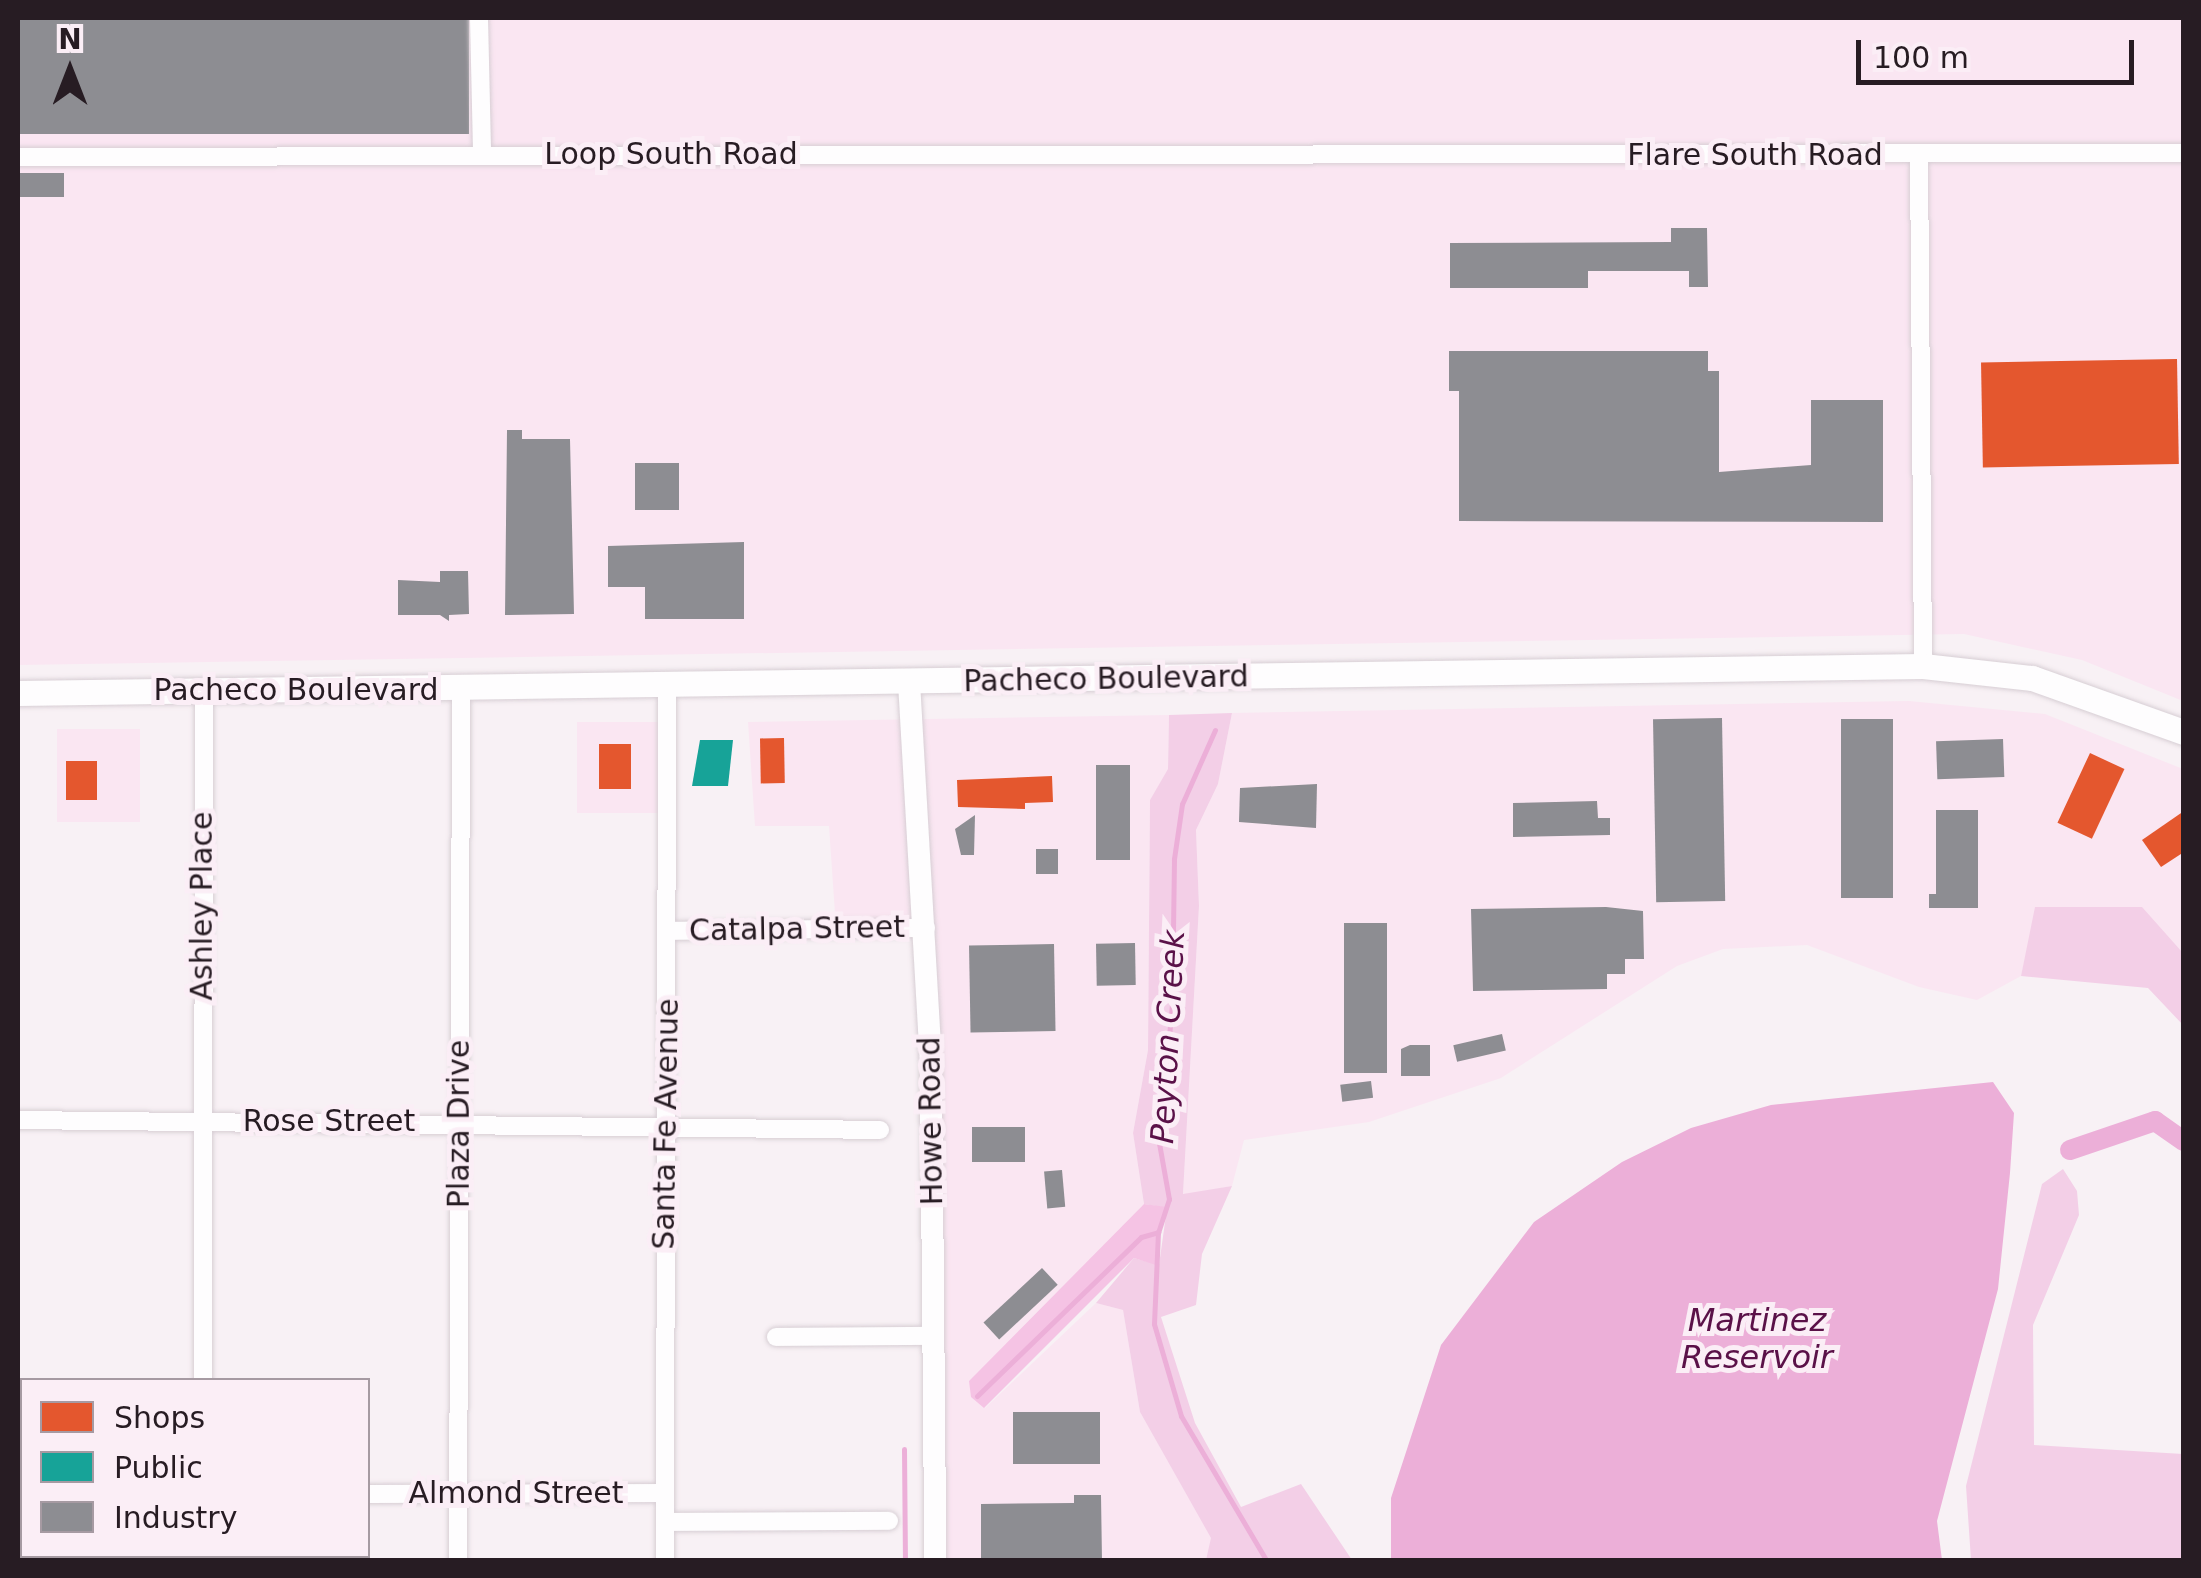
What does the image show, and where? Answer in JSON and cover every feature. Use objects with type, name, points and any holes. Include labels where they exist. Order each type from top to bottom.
[{"type":"main road","name":"Pacheco Boulevard","points":[[18,692],[667,687],[1923,666],[2032,678],[2184,732]]},
{"type":"street","points":[[479,18],[482,154]]},
{"type":"street","name":"Loop South Road","points":[[18,157],[1326,152]]},
{"type":"street","name":"Flare South Road","points":[[1326,152],[1918,156],[2184,153]]},
{"type":"street","points":[[1918,156],[1923,666]]},
{"type":"street","name":"Howe Road","points":[[909,682],[926,928],[935,1560]]},
{"type":"street","name":"Santa Fe Avenue","points":[[665,1560],[661,1335],[668,1125],[667,687]]},
{"type":"street","name":"Plaza Drive","points":[[458,1560],[461,688]]},
{"type":"street","name":"Ashley Place","points":[[203,1378],[204,691]]},
{"type":"street","name":"Catalpa Street","points":[[668,930],[926,928]]},
{"type":"street","name":"Rose Street","points":[[18,1120],[460,1122],[880,1130]]},
{"type":"street","points":[[776,1337],[934,1336]]},
{"type":"street","name":"Almond Street","points":[[370,1494],[665,1493]]},
{"type":"street","name":"Almond Street","points":[[665,1522],[890,1521]]},
{"type":"shaded area","points":[[18,18],[2183,18],[2183,701],[2082,660],[1964,634],[18,665]]},
{"type":"shaded area","points":[[1909,701],[2045,714],[2183,769],[2183,953],[2141,907],[2036,907],[2021,976],[1977,1000],[1919,987],[1807,945],[1723,949],[1677,966],[1501,1078],[1369,1122],[1244,1140],[1232,1186],[1183,1195],[1199,906],[1196,830],[1218,784],[1232,713]]},
{"type":"shaded area","points":[[1232,713],[1218,784],[1196,830],[1199,906],[1183,1194],[1232,1186],[1202,1254],[1196,1305],[1161,1317],[1195,1423],[1241,1507],[1301,1484],[1352,1560],[1206,1560],[1211,1538],[1140,1412],[1123,1310],[1096,1303],[1134,1258],[1159,1265],[1167,1208],[1144,1204],[1133,1133],[1148,1050],[1150,800],[1168,769],[1169,715]]},
{"type":"shaded area","points":[[1169,715],[1168,770],[1150,800],[1148,1050],[1133,1133],[1144,1204],[969,1381],[985,1408],[1096,1303],[1123,1310],[1140,1412],[1212,1539],[1206,1560],[935,1560],[926,928],[836,928],[829,826],[755,826],[748,722]]},
{"type":"shaded area","points":[[577,722],[667,722],[667,813],[577,813]]},
{"type":"shaded area","points":[[57,729],[140,729],[140,822],[57,822]]},
{"type":"shaded area","points":[[2035,907],[2142,907],[2183,953],[2183,1025],[2148,988],[2021,976]]},
{"type":"shaded area","points":[[2063,1169],[2077,1191],[2079,1215],[2033,1325],[2034,1445],[2183,1454],[2183,1560],[1971,1560],[1966,1486],[2042,1184]]},
{"type":"shaded area","points":[[1144,1204],[1167,1207],[1158,1232],[1159,1266],[1134,1258],[984,1408],[971,1397],[969,1381]]},
{"type":"water","name":"Martinez Reservoir","points":[[1993,1082],[2014,1113],[1998,1289],[1937,1521],[1942,1560],[1391,1560],[1391,1498],[1441,1345],[1534,1222],[1622,1162],[1691,1128],[1771,1105]]},
{"type":"building: Shops","points":[[2177,359],[2179,464],[1983,467],[1981,362]]},
{"type":"building: Shops","points":[[760,738],[784,738],[785,783],[761,783]]},
{"type":"building: Shops","points":[[599,744],[631,744],[631,789],[599,789]]},
{"type":"building: Shops","points":[[2090,753],[2124,769],[2092,839],[2057,823]]},
{"type":"building: Shops","points":[[66,761],[97,761],[97,800],[66,800]]},
{"type":"building: Shops","points":[[1052,776],[1053,802],[1025,803],[1025,809],[958,807],[957,780]]},
{"type":"building: Shops","points":[[2184,811],[2184,852],[2161,867],[2142,840]]},
{"type":"building: Public","points":[[700,740],[733,740],[728,786],[692,786]]},
{"type":"building: Industry","points":[[18,18],[469,18],[469,134],[18,134]]},
{"type":"building: Industry","points":[[19,173],[64,173],[64,197],[19,197]]},
{"type":"building: Industry","points":[[1671,228],[1707,228],[1708,287],[1689,287],[1689,271],[1588,271],[1588,288],[1450,288],[1450,243],[1671,242]]},
{"type":"building: Industry","points":[[1449,351],[1708,351],[1708,371],[1719,371],[1719,472],[1811,465],[1811,400],[1883,400],[1883,522],[1459,521],[1459,391],[1449,391]]},
{"type":"building: Industry","points":[[507,430],[522,430],[522,439],[570,439],[574,614],[505,615]]},
{"type":"building: Industry","points":[[635,463],[679,463],[679,510],[635,510]]},
{"type":"building: Industry","points":[[744,542],[744,619],[645,619],[645,587],[608,587],[608,546]]},
{"type":"building: Industry","points":[[440,571],[468,571],[469,614],[449,615],[449,621],[440,615],[398,615],[398,580],[440,582]]},
{"type":"building: Industry","points":[[1722,718],[1725,901],[1656,902],[1653,719]]},
{"type":"building: Industry","points":[[1841,719],[1893,719],[1893,898],[1841,898]]},
{"type":"building: Industry","points":[[2003,739],[2004,777],[1937,779],[1936,741]]},
{"type":"building: Industry","points":[[1096,765],[1130,765],[1130,860],[1096,860]]},
{"type":"building: Industry","points":[[1317,784],[1316,828],[1239,822],[1240,788]]},
{"type":"building: Industry","points":[[1597,801],[1598,818],[1610,818],[1610,835],[1513,837],[1513,803]]},
{"type":"building: Industry","points":[[1936,810],[1978,810],[1978,908],[1929,908],[1929,894],[1936,894]]},
{"type":"building: Industry","points":[[975,815],[974,855],[961,855],[955,829]]},
{"type":"building: Industry","points":[[1036,849],[1058,849],[1058,874],[1036,874]]},
{"type":"building: Industry","points":[[1606,907],[1643,911],[1644,959],[1625,959],[1625,974],[1607,974],[1607,989],[1473,991],[1471,909]]},
{"type":"building: Industry","points":[[1344,923],[1387,923],[1387,1073],[1344,1073]]},
{"type":"building: Industry","points":[[1135,943],[1136,985],[1097,986],[1096,944]]},
{"type":"building: Industry","points":[[1054,944],[1056,1031],[971,1032],[969,945]]},
{"type":"building: Industry","points":[[1502,1034],[1506,1051],[1457,1062],[1453,1045]]},
{"type":"building: Industry","points":[[1430,1045],[1430,1076],[1401,1076],[1401,1049]]},
{"type":"building: Industry","points":[[1371,1081],[1373,1098],[1342,1102],[1340,1085]]},
{"type":"building: Industry","points":[[972,1127],[1025,1127],[1025,1162],[972,1162]]},
{"type":"building: Industry","points":[[1062,1170],[1065,1207],[1047,1208],[1044,1172]]},
{"type":"building: Industry","points":[[1042,1268],[1058,1285],[999,1339],[983,1323]]},
{"type":"building: Industry","points":[[1013,1412],[1100,1412],[1100,1464],[1013,1464]]},
{"type":"building: Industry","points":[[1074,1495],[1101,1495],[1102,1560],[981,1560],[981,1504],[1074,1503]]},
{"type":"waterway","name":"Peyton Creek","points":[[1215,730],[1182,804],[1174,859],[1172,1004],[1159,1143],[1169,1199],[1158,1232],[1154,1324],[1181,1416],[1266,1560]]},
{"type":"waterway","points":[[2070,1150],[2155,1121],[2184,1141]]},
{"type":"waterway","points":[[977,1396],[1141,1237],[1158,1232]]},
{"type":"waterway","points":[[904,1449],[905,1560]]}]
